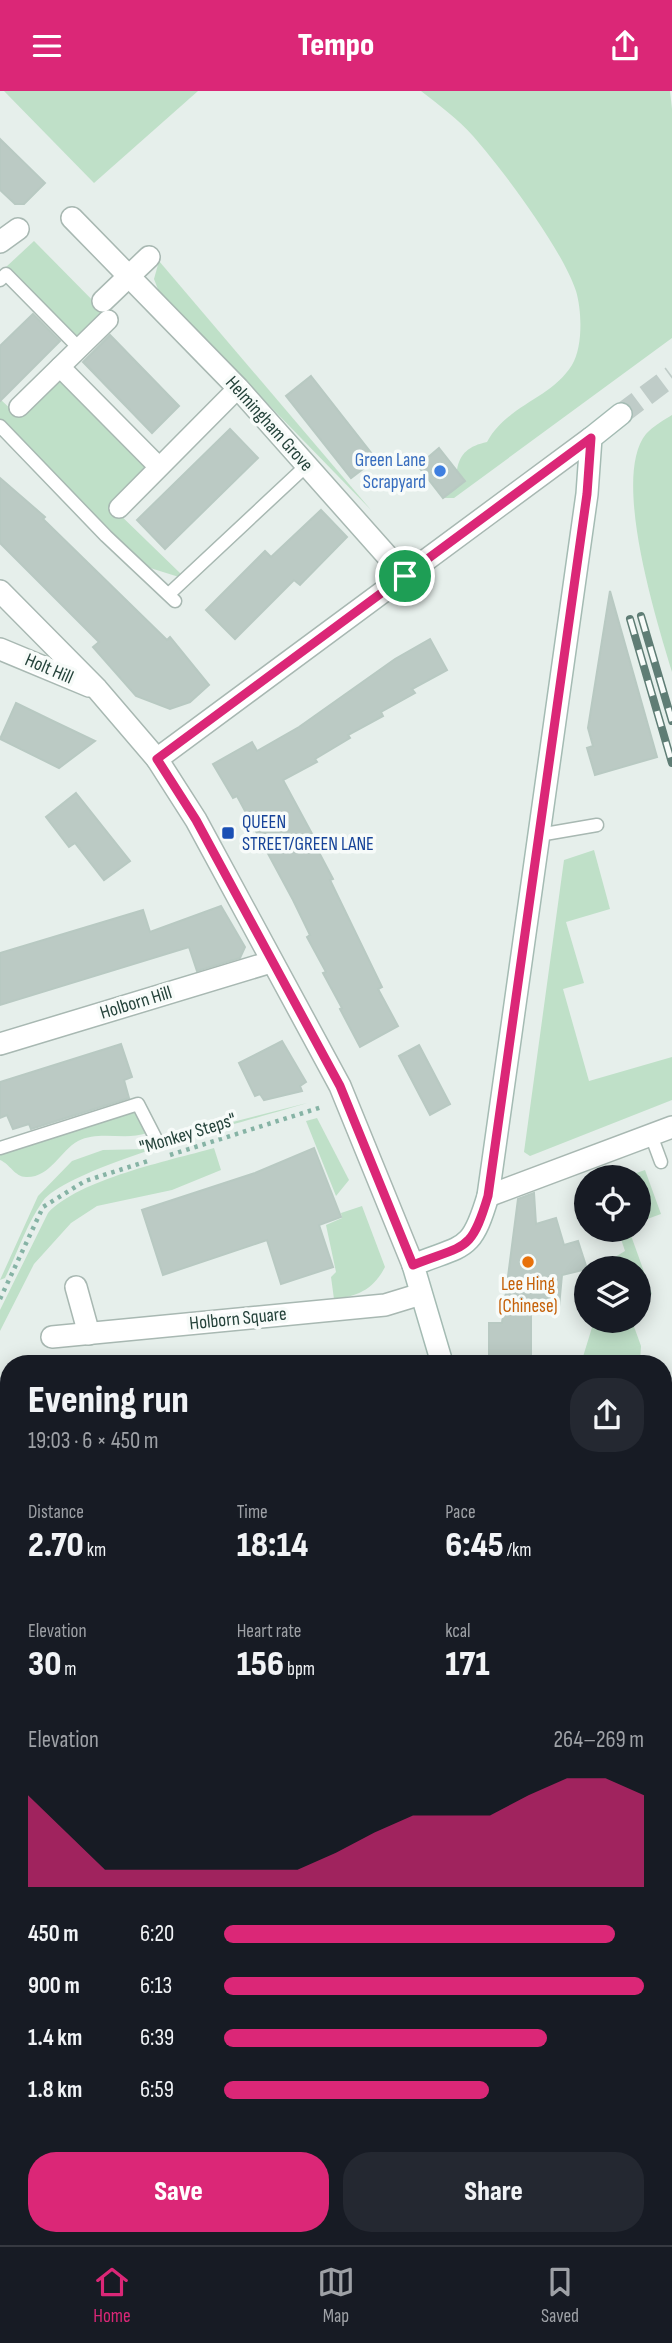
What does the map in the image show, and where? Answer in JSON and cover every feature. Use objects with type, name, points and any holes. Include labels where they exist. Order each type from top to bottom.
[{"type":"street","name":"Helmingham Grove","points":[[72,218],[238,388],[405,576]]},
{"type":"street","points":[[0,242],[18,229]]},
{"type":"street","points":[[19,407],[79,348],[129,276],[149,257]]},
{"type":"street","points":[[60,367],[159,467]]},
{"type":"street","points":[[119,508],[238,388]]},
{"type":"street","points":[[157,759],[621,414]]},
{"type":"street","points":[[413,1265],[467,1244],[478,1229],[488,1196],[587,494],[591,438]]},
{"type":"street","points":[[0,591],[97,689],[157,759],[196,820],[346,1100],[413,1265],[440,1355]]},
{"type":"street","name":"Holt Hill","points":[[0,649],[97,689]]},
{"type":"street","name":"Holborn Hill","points":[[0,1044],[271,962]]},
{"type":"street","points":[[488,1196],[672,1127]]},
{"type":"street","points":[[76,1287],[89,1334]]},
{"type":"street","name":"Holborn Square","points":[[52,1337],[385,1305],[421,1294]]},
{"type":"lane","points":[[0,280],[6,274],[79,348]]},
{"type":"lane","points":[[0,426],[106,536],[172,598],[306,465]]},
{"type":"lane","points":[[539,835],[597,825]]},
{"type":"lane","points":[[0,1148],[138,1104],[156,1139]]},
{"type":"lane","points":[[651,1135],[661,1162]]},
{"type":"path","name":"\"Monkey Steps\"","points":[[2,1291],[44,1207],[85,1181],[346,1100]]},
{"type":"path","points":[[0,1299],[2,1291]]},
{"type":"green space","points":[[4,91],[198,91],[94,183]]},
{"type":"green space","points":[[421,91],[670,91],[672,109],[672,338],[454,498],[443,498],[465,481],[457,470],[463,455],[470,448],[487,442],[506,419],[553,386],[572,365],[580,339],[580,318],[576,291],[569,274],[530,211],[473,136]]},
{"type":"green space","points":[[34,241],[106,314],[79,341],[5,268]]},
{"type":"green space","points":[[159,261],[371,510],[159,292],[154,279]]},
{"type":"green space","points":[[60,372],[153,467],[113,508],[181,574],[179,577],[147,567],[0,419],[0,399],[16,414]]},
{"type":"green space","points":[[672,415],[672,672],[640,550],[633,482],[636,455],[646,434]]},
{"type":"green space","points":[[594,850],[610,909],[566,922],[584,983],[563,989],[589,1081],[672,1057],[672,1100],[530,1156],[524,1152],[564,860]]},
{"type":"green space","points":[[307,1103],[166,1145],[88,1173],[60,1187],[43,1201],[37,1210],[5,1278],[0,1280],[38,1196],[72,1161],[103,1150],[149,1149],[186,1134]]},
{"type":"green space","points":[[137,1110],[147,1133],[95,1136],[78,1141],[48,1169],[34,1176],[19,1175],[0,1160],[0,1154]]},
{"type":"green space","points":[[317,1118],[349,1180],[336,1196],[306,1121]]},
{"type":"green space","points":[[214,1148],[221,1170],[172,1190],[97,1206],[71,1223],[34,1264],[0,1331],[0,1310],[48,1213],[62,1201],[102,1181]]},
{"type":"green space","points":[[651,1186],[661,1214],[651,1218]]},
{"type":"green space","points":[[362,1206],[385,1267],[364,1291],[334,1299],[331,1277],[336,1272],[326,1225],[342,1218],[341,1213]]},
{"type":"green space","points":[[622,1242],[633,1242],[638,1256],[617,1256],[625,1251]]},
{"type":"green space","points":[[590,1333],[636,1333],[641,1346],[640,1355],[584,1355]]},
{"type":"building","points":[[0,139],[45,183],[24,204],[15,204],[0,190]]},
{"type":"building","points":[[33,314],[60,341],[0,401],[0,346]]},
{"type":"building","points":[[110,335],[179,406],[152,433],[83,362]]},
{"type":"building","points":[[311,376],[376,459],[351,478],[286,396]]},
{"type":"building","points":[[230,429],[258,458],[165,549],[137,520]]},
{"type":"building","points":[[439,448],[465,481],[443,498],[418,466]]},
{"type":"building","points":[[0,478],[45,517],[43,519],[167,640],[170,637],[209,685],[190,702],[170,709],[136,696],[93,647],[99,642],[0,543]]},
{"type":"building","points":[[321,510],[347,537],[300,585],[294,580],[235,639],[206,610],[265,551],[271,557]]},
{"type":"building","points":[[610,591],[657,757],[595,775],[587,748],[593,746],[588,728]]},
{"type":"building","points":[[430,639],[447,670],[412,689],[415,693],[381,712],[383,716],[348,735],[350,738],[315,759],[317,762],[283,780],[317,843],[314,843],[333,879],[330,880],[382,987],[378,989],[398,1026],[360,1047],[323,973],[326,972],[307,937],[310,935],[293,900],[237,796],[233,798],[213,764],[252,742],[257,751],[299,727],[395,659]]},
{"type":"building","points":[[16,703],[95,741],[59,768],[0,739]]},
{"type":"building","points":[[76,793],[130,861],[104,880],[75,843],[69,847],[46,817]]},
{"type":"building","points":[[221,906],[245,947],[240,958],[197,971],[189,947],[0,1005],[0,953],[143,910],[150,932]]},
{"type":"building","points":[[282,1041],[306,1082],[300,1086],[302,1091],[264,1100],[260,1094],[255,1096],[239,1063]]},
{"type":"building","points":[[121,1044],[132,1077],[124,1080],[129,1098],[31,1129],[29,1124],[13,1129],[7,1115],[0,1118],[0,1082]]},
{"type":"building","points":[[419,1045],[450,1104],[430,1115],[399,1056]]},
{"type":"building","points":[[314,1148],[341,1217],[319,1225],[333,1267],[281,1284],[267,1240],[163,1275],[142,1210],[255,1173]]},
{"type":"building","points":[[534,1193],[536,1224],[556,1218],[564,1245],[578,1242],[583,1256],[574,1256],[574,1272],[562,1275],[559,1307],[545,1306],[545,1312],[531,1312],[531,1355],[489,1355],[489,1323],[502,1323],[518,1199]]},
{"type":"tunnel","points":[[621,414],[672,376]]},
{"type":"railway","points":[[641,616],[672,721]]},
{"type":"railway","points":[[630,619],[672,763]]},
{"type":"place","name":"Green Lane Scrapyard","points":[[440,471]]},
{"type":"place","name":"QUEEN STREET/GREEN LANE","points":[[228,833]]},
{"type":"place","name":"Lee Hing (Chinese)","points":[[528,1262]]},
{"type":"route","points":[[591,438],[587,494],[488,1196],[478,1229],[467,1244],[413,1265],[340,1086],[196,820],[157,759],[405,576],[591,438]]}]
